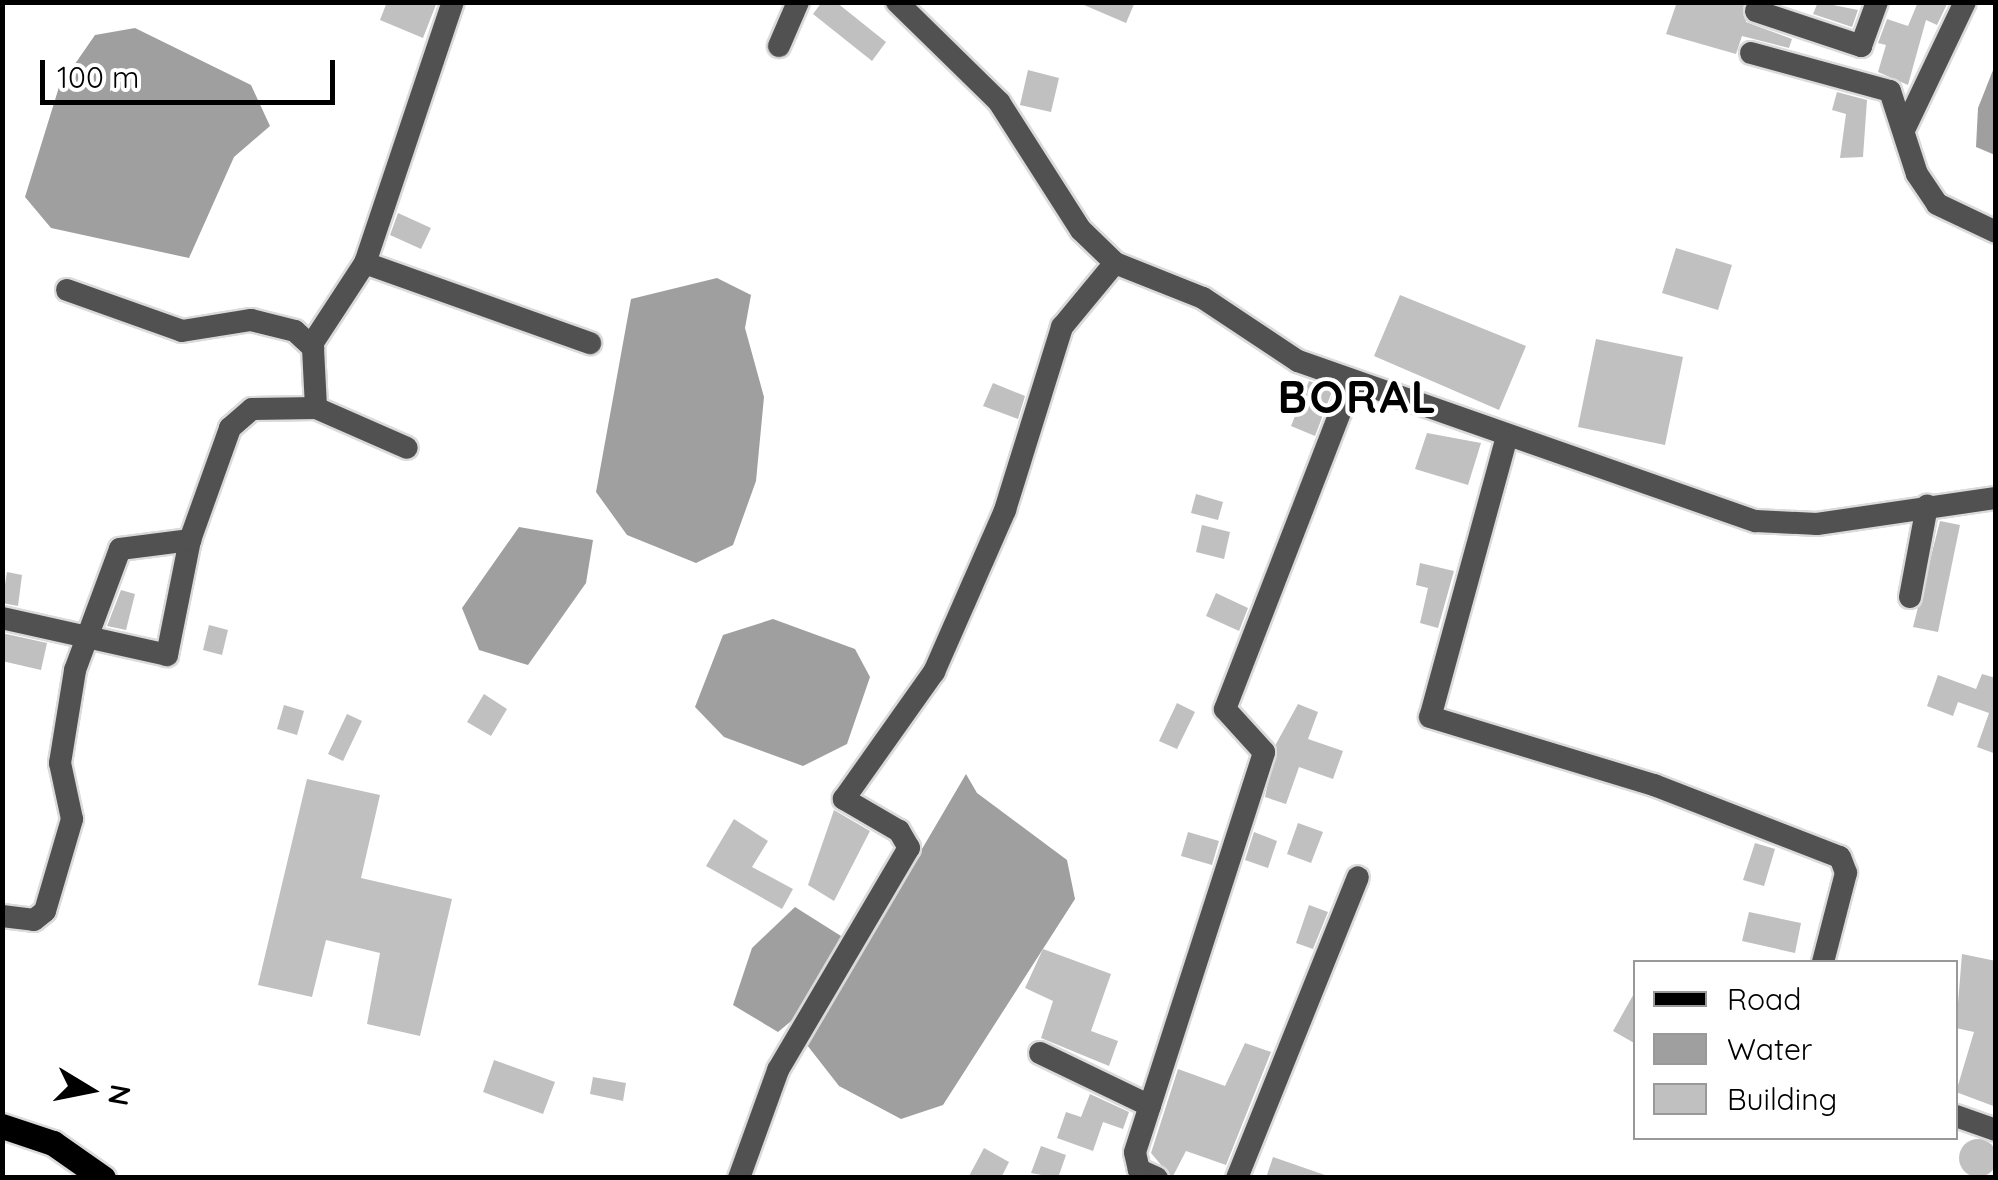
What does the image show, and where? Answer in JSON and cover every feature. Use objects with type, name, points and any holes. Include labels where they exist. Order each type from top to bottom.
[{"type":"main road","points":[[2,1126],[54,1143],[103,1178]]},
{"type":"street","points":[[316,408],[312,344],[364,263],[452,2]]},
{"type":"street","points":[[779,46],[798,2]]},
{"type":"street","points":[[898,2],[998,102],[1081,230],[1115,263],[1167,278],[1350,384],[1756,522],[1817,524],[1996,498]]},
{"type":"street","points":[[1756,11],[1861,46],[1877,2]]},
{"type":"street","points":[[1904,130],[1965,2]]},
{"type":"street","points":[[1751,52],[1890,90],[1936,204],[1996,232]]},
{"type":"street","points":[[364,263],[590,343]]},
{"type":"street","points":[[739,1178],[778,1070],[910,848],[899,831],[844,799],[934,672],[1005,510],[1062,327],[1115,263]]},
{"type":"street","points":[[67,290],[182,331],[251,320],[312,344]]},
{"type":"street","points":[[1157,1178],[1135,1160],[1264,752],[1225,708],[1350,384]]},
{"type":"street","points":[[2,618],[167,655],[190,540],[236,420],[252,409],[316,408],[407,448]]},
{"type":"street","points":[[1506,440],[1430,717],[1654,784],[1840,857],[1846,873],[1824,960]]},
{"type":"street","points":[[1910,597],[1927,506]]},
{"type":"street","points":[[2,916],[39,919],[50,893],[72,819],[60,752],[83,639],[120,549],[190,540]]},
{"type":"street","points":[[1237,1178],[1358,878]]},
{"type":"street","points":[[1040,1053],[1150,1106]]},
{"type":"street","points":[[1958,1117],[1996,1130]]},
{"type":"water","points":[[135,28],[251,85],[270,126],[234,157],[189,258],[51,228],[25,197],[59,87],[95,35]]},
{"type":"water","points":[[1995,65],[1996,155],[1976,147],[1978,108]]},
{"type":"water","points":[[717,278],[751,295],[745,328],[764,397],[756,481],[733,545],[696,563],[627,535],[596,492],[631,299]]},
{"type":"water","points":[[519,527],[593,540],[586,583],[528,665],[479,650],[462,608]]},
{"type":"water","points":[[773,619],[855,649],[870,677],[847,744],[803,766],[724,737],[695,707],[723,635]]},
{"type":"water","points":[[966,774],[977,793],[1067,860],[1075,899],[943,1105],[901,1119],[839,1086],[807,1045]]},
{"type":"water","points":[[795,907],[841,936],[801,1013],[778,1032],[733,1005],[752,948]]},
{"type":"building","points":[[387,2],[437,2],[423,38],[380,20]]},
{"type":"building","points":[[822,2],[836,2],[886,42],[872,61],[813,14]]},
{"type":"building","points":[[1077,2],[1135,2],[1126,23]]},
{"type":"building","points":[[1677,2],[1744,2],[1746,22],[1792,39],[1789,48],[1742,36],[1736,54],[1666,34]]},
{"type":"building","points":[[1818,2],[1858,10],[1852,27],[1813,14]]},
{"type":"building","points":[[1918,2],[1948,2],[1937,25],[1926,20],[1908,85],[1878,72],[1886,45],[1878,43],[1887,19],[1908,26]]},
{"type":"building","points":[[1028,70],[1059,78],[1051,112],[1020,105]]},
{"type":"building","points":[[1837,92],[1867,100],[1863,157],[1840,158],[1846,114],[1832,110]]},
{"type":"building","points":[[398,213],[431,228],[421,249],[390,235]]},
{"type":"building","points":[[1676,248],[1732,265],[1718,310],[1662,293]]},
{"type":"building","points":[[1400,295],[1526,346],[1499,410],[1374,356]]},
{"type":"building","points":[[1596,339],[1683,357],[1665,445],[1578,427]]},
{"type":"building","points":[[1309,381],[1333,389],[1315,436],[1291,426]]},
{"type":"building","points":[[993,383],[1025,396],[1018,419],[983,406]]},
{"type":"building","points":[[1427,433],[1481,443],[1468,485],[1415,469]]},
{"type":"building","points":[[1196,494],[1223,502],[1218,520],[1191,513]]},
{"type":"building","points":[[1940,521],[1960,525],[1938,632],[1913,627]]},
{"type":"building","points":[[1202,525],[1230,532],[1224,559],[1196,552]]},
{"type":"building","points":[[1420,563],[1454,571],[1438,628],[1420,623],[1428,588],[1416,585]]},
{"type":"building","points":[[7,572],[22,575],[18,606],[2,603]]},
{"type":"building","points":[[121,590],[135,594],[126,630],[107,626]]},
{"type":"building","points":[[1216,593],[1248,608],[1239,631],[1206,616]]},
{"type":"building","points":[[209,625],[228,630],[222,655],[203,650]]},
{"type":"building","points":[[2,633],[47,643],[41,670],[2,661]]},
{"type":"building","points":[[1982,674],[1996,678],[1996,754],[1977,747],[1989,713],[1958,702],[1953,716],[1927,706],[1938,675],[1976,689]]},
{"type":"building","points":[[484,694],[507,709],[491,736],[467,722]]},
{"type":"building","points":[[1177,703],[1195,712],[1177,749],[1159,741]]},
{"type":"building","points":[[1298,704],[1318,712],[1308,739],[1343,751],[1333,779],[1299,767],[1286,804],[1265,797],[1276,744]]},
{"type":"building","points":[[284,705],[304,711],[297,735],[277,729]]},
{"type":"building","points":[[347,714],[362,721],[343,761],[328,754]]},
{"type":"building","points":[[307,779],[380,795],[361,878],[452,899],[420,1036],[367,1024],[380,953],[326,940],[312,997],[258,985]]},
{"type":"building","points":[[834,810],[870,831],[834,901],[808,885]]},
{"type":"building","points":[[734,819],[768,841],[752,867],[793,889],[782,909],[706,866]]},
{"type":"building","points":[[1298,823],[1323,832],[1311,863],[1287,854]]},
{"type":"building","points":[[1188,832],[1219,841],[1212,865],[1181,856]]},
{"type":"building","points":[[1254,832],[1277,841],[1268,868],[1245,860]]},
{"type":"building","points":[[1755,843],[1775,849],[1764,886],[1743,880]]},
{"type":"building","points":[[1309,905],[1328,912],[1313,949],[1296,943]]},
{"type":"building","points":[[1749,912],[1801,923],[1795,953],[1742,941]]},
{"type":"building","points":[[1043,949],[1111,974],[1091,1031],[1118,1041],[1109,1066],[1041,1038],[1053,1001],[1025,988]]},
{"type":"building","points":[[1962,954],[1996,961],[1996,1107],[1958,1093],[1974,1032],[1958,1028]]},
{"type":"building","points":[[1633,995],[1633,1042],[1613,1031]]},
{"type":"building","points":[[1245,1043],[1271,1052],[1226,1165],[1186,1151],[1172,1178],[1151,1153],[1178,1069],[1225,1086]]},
{"type":"building","points":[[494,1060],[555,1082],[543,1114],[483,1092]]},
{"type":"building","points":[[593,1077],[626,1083],[623,1101],[590,1094]]},
{"type":"building","points":[[1090,1094],[1129,1112],[1123,1129],[1103,1122],[1093,1151],[1057,1138],[1066,1112],[1081,1117]]},
{"type":"building","points":[[1978,1139],[1992,1144],[1997,1158],[1992,1172],[1978,1177],[1964,1172],[1959,1158],[1964,1144]]},
{"type":"building","points":[[1041,1146],[1066,1155],[1058,1178],[1031,1173]]},
{"type":"building","points":[[984,1148],[1009,1162],[1001,1178],[968,1178]]},
{"type":"building","points":[[1273,1157],[1325,1175],[1325,1178],[1266,1178]]},
{"type":"district","name":"BORAL","points":[[1358,397]]}]
